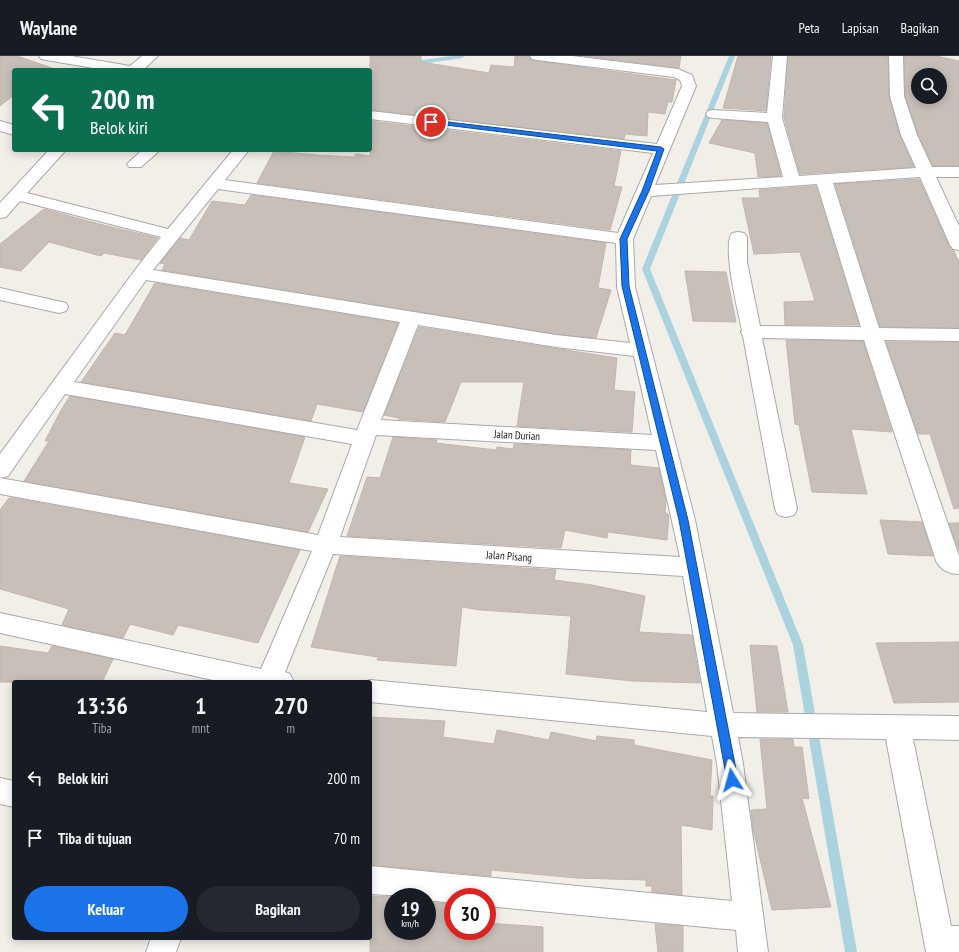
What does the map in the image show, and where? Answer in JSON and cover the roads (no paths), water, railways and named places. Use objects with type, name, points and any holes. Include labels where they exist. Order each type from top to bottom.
[{"type":"street","points":[[46,56],[118,68]]},
{"type":"street","points":[[136,68],[151,56]]},
{"type":"street","points":[[537,56],[678,73],[687,78],[689,86],[661,149],[653,191],[624,239],[626,286],[665,443],[693,567],[730,764],[753,952]]},
{"type":"street","points":[[780,56],[774,118],[792,181]]},
{"type":"street","points":[[896,56],[897,96],[909,135],[959,245]]},
{"type":"street","points":[[714,114],[774,118]]},
{"type":"street","points":[[372,115],[661,149]]},
{"type":"street","points":[[0,126],[12,129]]},
{"type":"street","points":[[6,204],[56,152]]},
{"type":"street","points":[[135,164],[150,152]]},
{"type":"street","points":[[0,470],[141,274],[238,152]]},
{"type":"street","points":[[653,191],[926,172],[959,172]]},
{"type":"street","points":[[824,180],[872,334],[948,561],[955,565],[959,565]]},
{"type":"street","points":[[213,183],[624,239]]},
{"type":"street","points":[[6,204],[172,235]]},
{"type":"street","points":[[738,237],[738,262],[750,332],[786,509]]},
{"type":"street","points":[[141,274],[556,341],[642,351]]},
{"type":"street","points":[[0,294],[59,307]]},
{"type":"street","points":[[273,680],[326,545],[366,433],[411,318]]},
{"type":"street","points":[[750,332],[959,335]]},
{"type":"street","name":"Jalan Durian","points":[[59,386],[366,433],[665,443]]},
{"type":"street","name":"Jalan Pisang","points":[[0,486],[326,545],[693,567]]},
{"type":"street","points":[[0,623],[263,680]]},
{"type":"street","points":[[372,691],[723,725],[959,728]]},
{"type":"street","points":[[897,728],[946,944]]},
{"type":"street","points":[[0,791],[12,794]]},
{"type":"street","points":[[372,880],[749,917]]},
{"type":"street","points":[[161,952],[165,940]]},
{"type":"waterway","points":[[415,63],[462,56]]},
{"type":"waterway","points":[[732,56],[646,269],[798,645],[851,952]]}]
